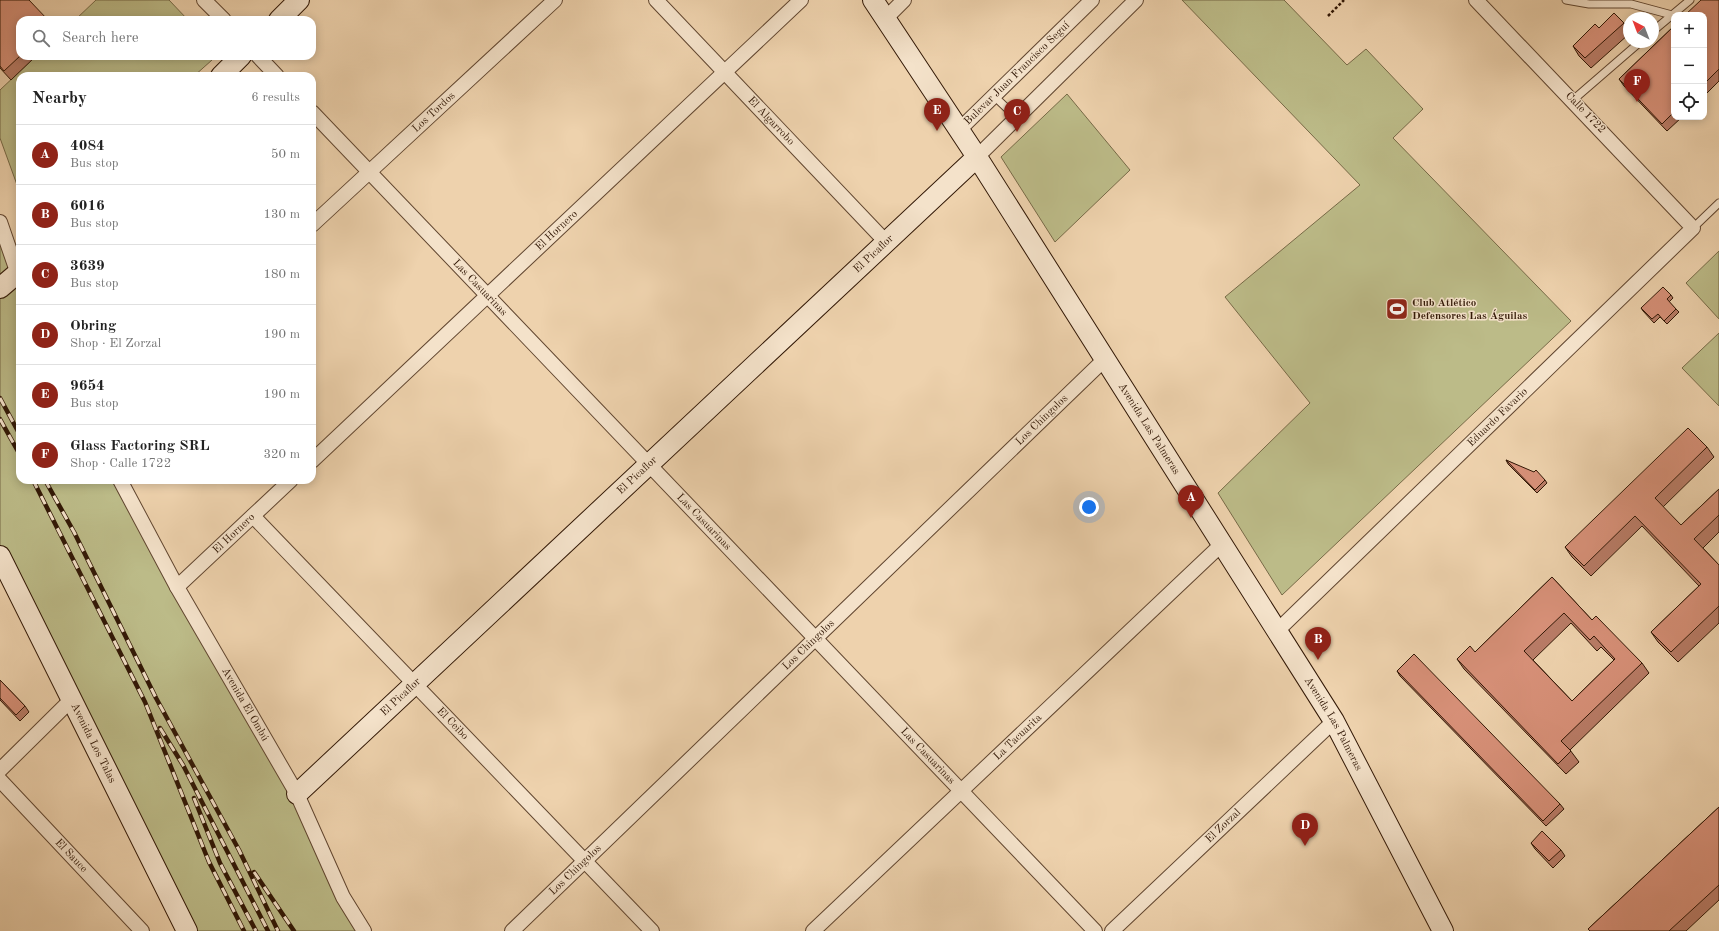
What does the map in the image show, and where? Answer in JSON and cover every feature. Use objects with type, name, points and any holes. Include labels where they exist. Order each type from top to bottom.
[{"type":"main road","points":[[283,16],[299,0]]},
{"type":"main road","name":"Avenida Las Palmeras","points":[[873,0],[977,157],[1334,721],[1443,931]]},
{"type":"main road","points":[[225,72],[237,60]]},
{"type":"main road","name":"El Picaflor","points":[[297,794],[977,157]]},
{"type":"main road","points":[[0,288],[16,277]]},
{"type":"main road","name":"Avenida Los Talas","points":[[0,556],[187,931]]},
{"type":"street","points":[[204,0],[220,16]]},
{"type":"street","name":"Los Tordos","points":[[316,221],[555,0]]},
{"type":"street","name":"El Algarrobo","points":[[656,0],[886,242]]},
{"type":"street","name":"El Hornero","points":[[316,456],[801,0]]},
{"type":"street","points":[[885,18],[904,0]]},
{"type":"street","name":"Bulevar Juan Francisco Seguí","points":[[959,130],[1092,0]]},
{"type":"street","points":[[977,157],[1136,0]]},
{"type":"street","name":"Calle 1722","points":[[1476,0],[1694,228]]},
{"type":"street","points":[[262,60],[274,72]]},
{"type":"street","name":"Las Casuarinas","points":[[316,116],[1095,931]]},
{"type":"street","points":[[0,222],[16,267]]},
{"type":"street","name":"Eduardo Favario","points":[[1277,631],[1694,228]]},
{"type":"street","name":"Los Chingolos","points":[[512,931],[1105,359]]},
{"type":"street","name":"Avenida El Ombú","points":[[122,484],[177,587],[297,794],[343,897],[364,931]]},
{"type":"street","name":"El Hornero","points":[[177,587],[287,484]]},
{"type":"street","name":"El Ceibo","points":[[253,516],[652,931]]},
{"type":"street","name":"La Tacuarita","points":[[813,931],[1222,544]]},
{"type":"street","points":[[0,770],[72,699]]},
{"type":"street","name":"El Zorzal","points":[[1112,931],[1334,721]]},
{"type":"street","name":"El Sauce","points":[[0,780],[142,931]]},
{"type":"lane","points":[[1566,0],[1589,4],[1631,4],[1671,15]]},
{"type":"lane","points":[[1676,12],[1690,0]]},
{"type":"lane","points":[[1659,26],[1671,16]]},
{"type":"lane","points":[[1573,100],[1633,48]]},
{"type":"lane","points":[[994,96],[1017,118]]},
{"type":"lane","name":"Eduardo Favario","points":[[1694,228],[1719,203]]},
{"type":"path","points":[[1328,16],[1344,0]]},
{"type":"shaded area","points":[[96,0],[169,0],[184,16],[79,16]]},
{"type":"shaded area","name":"Club Atlético Defensores Las Águilas","points":[[1182,0],[1284,0],[1347,65],[1366,49],[1423,109],[1393,138],[1571,321],[1282,595],[1218,493],[1310,403],[1225,297],[1360,185]]},
{"type":"shaded area","points":[[32,60],[212,60],[198,72],[19,72]]},
{"type":"shaded area","points":[[16,75],[16,182],[0,138],[0,90]]},
{"type":"shaded area","points":[[1067,94],[1130,170],[1055,242],[1001,157]]},
{"type":"shaded area","points":[[0,222],[16,268],[16,484],[122,484],[364,931],[187,931],[0,556]]},
{"type":"shaded area","points":[[1719,251],[1719,319],[1686,283]]},
{"type":"shaded area","points":[[1719,333],[1719,406],[1682,368]]},
{"type":"building","points":[[0,0],[29,0],[44,16],[16,16],[16,60],[4,71],[0,66]]},
{"type":"building","points":[[1701,0],[1719,0],[1719,69],[1707,81],[1707,12],[1688,12]]},
{"type":"building","points":[[1614,13],[1623,22],[1623,24],[1585,58],[1573,46],[1595,24],[1599,28]]},
{"type":"building","points":[[1671,29],[1671,115],[1662,124],[1619,79],[1651,48],[1659,48],[1659,40]]},
{"type":"building","points":[[1663,287],[1671,295],[1667,299],[1676,309],[1664,321],[1658,314],[1652,319],[1641,308]]},
{"type":"building","points":[[1688,428],[1707,447],[1655,498],[1681,525],[1719,489],[1719,515],[1694,539],[1719,565],[1719,606],[1671,652],[1651,632],[1701,584],[1635,516],[1584,566],[1565,547]]},
{"type":"building","points":[[1506,460],[1534,472],[1536,470],[1545,480],[1535,490]]},
{"type":"building","points":[[1552,577],[1592,620],[1596,616],[1642,663],[1561,741],[1571,751],[1558,764],[1457,659],[1470,646],[1475,652]],"holes":[[[1564,613],[1590,640],[1594,636],[1615,659],[1572,701],[1524,651]]]},
{"type":"building","points":[[1414,654],[1560,804],[1543,821],[1397,671]]},
{"type":"building","points":[[0,680],[25,706],[16,715],[0,698]]},
{"type":"building","points":[[1719,807],[1719,885],[1669,931],[1590,931],[1588,929]]},
{"type":"building","points":[[1542,831],[1561,850],[1549,861],[1531,843]]},
{"type":"railway","points":[[0,398],[16,428]]},
{"type":"railway","points":[[0,419],[16,448]]},
{"type":"railway","points":[[35,484],[145,702],[209,862],[244,931]]},
{"type":"railway","points":[[47,484],[74,532],[156,698],[239,850],[278,931]]},
{"type":"railway","points":[[160,728],[183,765],[268,931]]},
{"type":"railway","points":[[194,798],[220,863],[256,931]]},
{"type":"railway","points":[[254,872],[294,931]]},
{"type":"place","name":"Glass Factoring SRL","points":[[1637,102]]},
{"type":"place","name":"9654","points":[[937,131]]},
{"type":"place","name":"3639","points":[[1017,132]]},
{"type":"place","name":"Club Atlético Defensores Las Águilas","points":[[1397,309]]},
{"type":"place","name":"4084","points":[[1191,518]]},
{"type":"place","name":"6016","points":[[1318,660]]},
{"type":"place","name":"Obring","points":[[1305,846]]}]
